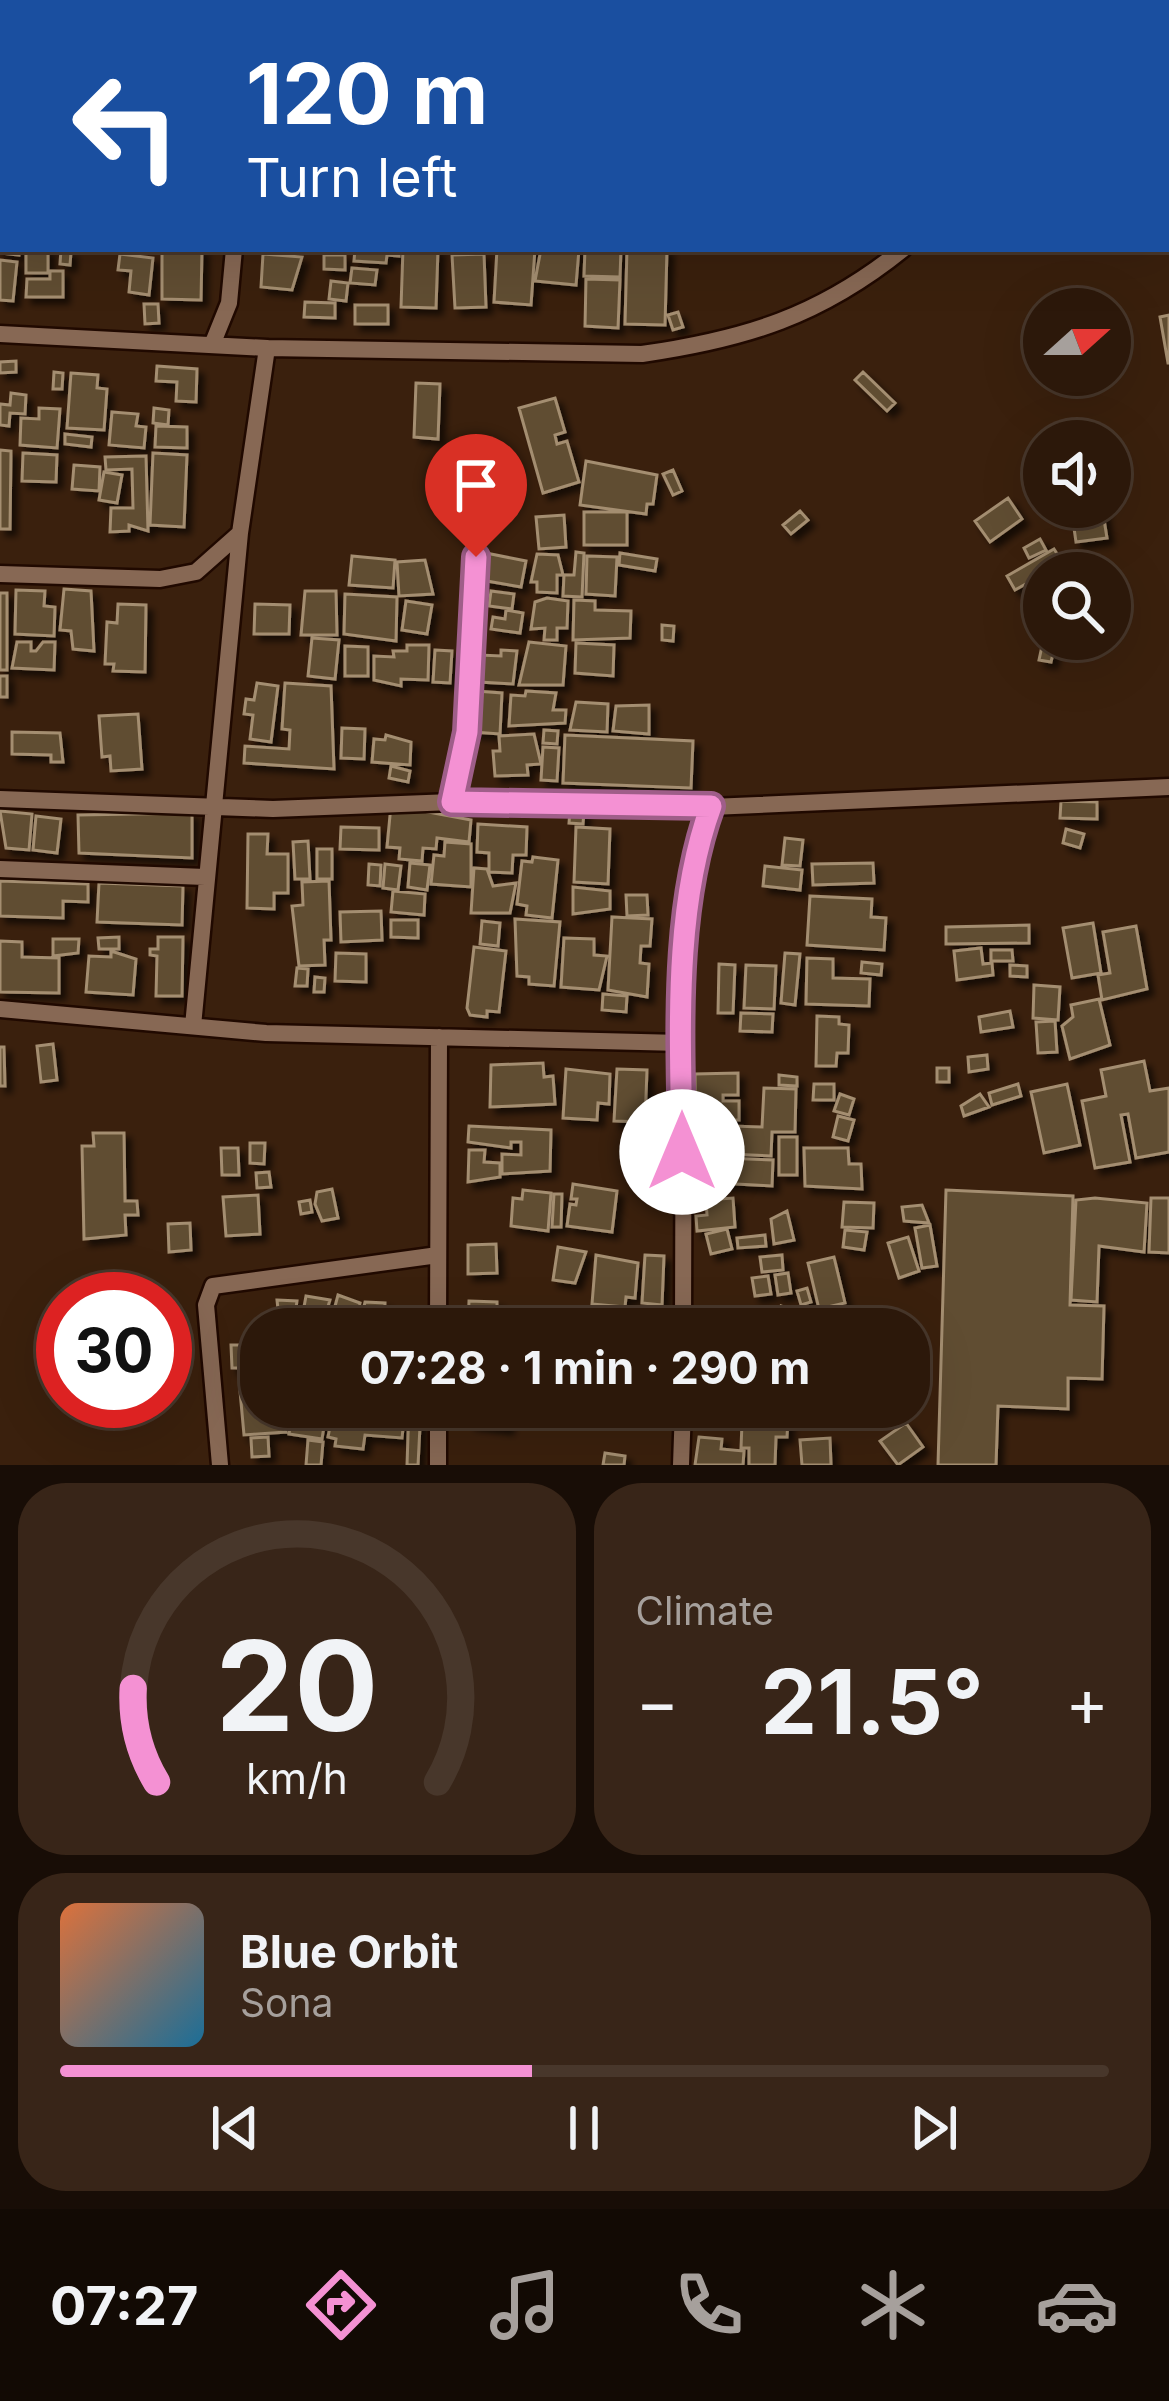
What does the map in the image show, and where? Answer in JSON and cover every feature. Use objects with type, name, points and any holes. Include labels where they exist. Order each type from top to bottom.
[{"type":"street","points":[[212,345],[229,302],[234,252]]},
{"type":"street","points":[[0,334],[267,348],[433,347],[596,356],[703,345],[823,306],[899,252]]},
{"type":"street","points":[[193,1026],[240,532],[267,348]]},
{"type":"street","points":[[0,574],[160,579],[196,572],[240,532]]},
{"type":"street","points":[[452,802],[467,732],[476,557]]},
{"type":"street","points":[[0,799],[215,808],[452,802],[711,806],[1169,787]]},
{"type":"street","points":[[683,1308],[681,1043],[693,885],[711,806]]},
{"type":"street","points":[[0,869],[205,878]]},
{"type":"street","points":[[0,1009],[193,1026],[681,1043]]},
{"type":"street","points":[[438,1308],[439,1037]]},
{"type":"street","points":[[220,1465],[206,1305],[213,1286],[438,1255]]},
{"type":"street","points":[[438,1428],[438,1465]]},
{"type":"street","points":[[681,1465],[682,1428]]},
{"type":"building","points":[[26,252],[48,252],[48,273],[26,273]]},
{"type":"building","points":[[61,252],[71,252],[70,265],[60,264]]},
{"type":"building","points":[[162,252],[202,252],[201,300],[162,299]]},
{"type":"building","points":[[355,252],[399,252],[399,256],[387,255],[386,263],[354,261]]},
{"type":"building","points":[[403,252],[438,252],[436,308],[401,307]]},
{"type":"building","points":[[497,252],[535,252],[531,305],[494,302]]},
{"type":"building","points":[[540,252],[579,252],[576,285],[535,281]]},
{"type":"building","points":[[585,252],[621,252],[620,277],[584,276]]},
{"type":"building","points":[[627,252],[667,252],[665,325],[625,324]]},
{"type":"building","points":[[120,254],[153,258],[149,295],[129,292],[131,271],[118,270]]},
{"type":"building","points":[[263,254],[302,257],[292,290],[261,287]]},
{"type":"building","points":[[484,254],[486,307],[455,308],[452,255]]},
{"type":"building","points":[[324,255],[345,255],[345,270],[324,269]]},
{"type":"building","points":[[0,260],[17,262],[13,301],[0,300]]},
{"type":"building","points":[[352,268],[377,270],[375,285],[350,283]]},
{"type":"building","points":[[50,271],[63,271],[63,297],[26,297],[27,279],[50,279]]},
{"type":"building","points":[[586,279],[620,280],[618,328],[585,326]]},
{"type":"building","points":[[331,281],[348,283],[346,301],[329,299]]},
{"type":"building","points":[[305,302],[335,303],[335,318],[304,317]]},
{"type":"building","points":[[144,304],[158,304],[159,323],[145,324]]},
{"type":"building","points":[[355,305],[388,305],[388,324],[355,324]]},
{"type":"building","points":[[678,312],[683,327],[673,330],[668,315]]},
{"type":"building","points":[[1169,315],[1169,363],[1168,363],[1160,317]]},
{"type":"building","points":[[16,361],[16,372],[0,373],[0,362]]},
{"type":"building","points":[[157,366],[197,369],[196,402],[176,401],[177,382],[156,381]]},
{"type":"building","points":[[54,372],[63,373],[62,389],[53,389]]},
{"type":"building","points":[[863,372],[895,403],[887,411],[855,380]]},
{"type":"building","points":[[71,373],[98,375],[97,388],[107,389],[104,430],[67,428]]},
{"type":"building","points":[[416,383],[440,384],[438,439],[414,437]]},
{"type":"building","points":[[11,393],[26,395],[25,414],[10,413],[9,426],[0,425],[0,404],[10,405]]},
{"type":"building","points":[[555,398],[565,432],[555,435],[557,444],[567,441],[579,482],[543,493],[519,408]]},
{"type":"building","points":[[39,408],[60,409],[57,448],[20,445],[21,418],[39,419]]},
{"type":"building","points":[[154,408],[169,410],[168,425],[153,423]]},
{"type":"building","points":[[112,412],[138,414],[136,426],[146,427],[144,448],[109,445]]},
{"type":"building","points":[[156,426],[187,427],[187,448],[155,447]]},
{"type":"building","points":[[65,434],[92,437],[91,447],[65,444]]},
{"type":"building","points":[[0,450],[11,451],[10,529],[0,529]]},
{"type":"building","points":[[23,453],[57,455],[56,482],[22,481]]},
{"type":"building","points":[[153,453],[187,455],[184,527],[150,525]]},
{"type":"building","points":[[146,456],[148,531],[129,525],[129,531],[110,532],[111,508],[133,508],[132,469],[106,470],[105,457]]},
{"type":"building","points":[[586,461],[657,475],[653,504],[647,504],[646,514],[580,505]]},
{"type":"building","points":[[74,465],[100,467],[99,491],[72,489]]},
{"type":"building","points":[[673,470],[682,491],[673,495],[663,474]]},
{"type":"building","points":[[104,472],[122,475],[117,503],[99,500]]},
{"type":"building","points":[[1008,498],[1022,519],[990,542],[975,521]]},
{"type":"building","points":[[800,511],[808,520],[791,534],[783,525]]},
{"type":"building","points":[[584,512],[627,512],[627,545],[584,545]]},
{"type":"building","points":[[564,515],[566,547],[539,549],[536,517]]},
{"type":"building","points":[[1074,528],[1105,528],[1107,538],[1076,542]]},
{"type":"building","points":[[1040,539],[1046,550],[1026,552],[1024,548]]},
{"type":"building","points":[[576,552],[584,553],[582,597],[563,596],[564,575],[574,575]]},
{"type":"building","points":[[486,553],[526,561],[521,587],[481,580]]},
{"type":"building","points":[[620,553],[657,559],[655,571],[619,565]]},
{"type":"building","points":[[537,554],[558,555],[563,575],[557,575],[557,593],[537,592],[537,582],[531,582]]},
{"type":"building","points":[[352,556],[395,560],[393,588],[349,585]]},
{"type":"building","points":[[587,556],[617,557],[615,596],[586,594]]},
{"type":"building","points":[[425,560],[433,594],[399,596],[397,562]]},
{"type":"building","points":[[1023,567],[1023,586],[1015,590],[1007,576]]},
{"type":"building","points":[[64,589],[91,591],[94,651],[73,649],[71,631],[60,630]]},
{"type":"building","points":[[16,590],[45,591],[44,606],[55,607],[54,636],[15,634]]},
{"type":"building","points":[[305,591],[336,591],[337,635],[301,635]]},
{"type":"building","points":[[491,591],[514,594],[512,609],[489,606]]},
{"type":"building","points":[[0,593],[7,593],[7,670],[0,670]]},
{"type":"building","points":[[345,594],[397,597],[396,641],[344,634]]},
{"type":"building","points":[[547,598],[568,601],[567,628],[557,628],[557,640],[544,640],[545,628],[531,629],[535,602]]},
{"type":"building","points":[[574,600],[595,601],[595,610],[631,611],[630,638],[573,640]]},
{"type":"building","points":[[406,601],[432,605],[427,634],[402,630]]},
{"type":"building","points":[[118,604],[146,605],[145,672],[113,671],[114,664],[105,664],[107,622],[117,623]]},
{"type":"building","points":[[255,604],[290,605],[289,634],[254,634]]},
{"type":"building","points":[[506,610],[523,613],[520,633],[491,629],[493,617],[505,619]]},
{"type":"building","points":[[662,625],[674,626],[673,641],[662,640]]},
{"type":"building","points":[[312,638],[339,640],[335,679],[308,676]]},
{"type":"building","points":[[17,642],[31,642],[31,651],[36,651],[43,642],[55,642],[54,670],[12,668]]},
{"type":"building","points":[[529,642],[566,646],[563,685],[519,685]]},
{"type":"building","points":[[576,643],[614,645],[613,676],[575,673]]},
{"type":"building","points":[[407,645],[429,645],[428,680],[401,679],[401,686],[374,680],[374,656],[394,657],[393,651],[407,651]]},
{"type":"building","points":[[345,646],[368,647],[368,676],[345,676]]},
{"type":"building","points":[[435,650],[452,651],[450,683],[433,682]]},
{"type":"building","points":[[501,650],[517,651],[513,684],[479,682],[480,655],[501,656]]},
{"type":"building","points":[[0,676],[7,676],[7,697],[0,697]]},
{"type":"building","points":[[257,683],[278,686],[271,742],[250,739],[253,715],[244,714],[246,699],[254,700]]},
{"type":"building","points":[[285,683],[331,686],[334,769],[244,763],[245,746],[289,749],[290,730],[282,729]]},
{"type":"building","points":[[476,691],[502,693],[500,734],[473,732]]},
{"type":"building","points":[[526,691],[556,693],[553,710],[566,710],[565,723],[509,726],[511,695],[525,696]]},
{"type":"building","points":[[576,702],[608,704],[607,732],[570,730]]},
{"type":"building","points":[[649,705],[649,734],[613,731],[616,706]]},
{"type":"building","points":[[138,714],[142,769],[111,771],[110,756],[102,757],[99,716]]},
{"type":"building","points":[[342,728],[365,729],[364,759],[341,758]]},
{"type":"building","points":[[544,730],[558,731],[557,744],[543,743]]},
{"type":"building","points":[[12,732],[60,733],[63,762],[51,762],[51,755],[12,754]]},
{"type":"building","points":[[534,734],[541,764],[527,765],[528,775],[495,776],[493,751],[500,751],[499,736]]},
{"type":"building","points":[[386,735],[411,742],[410,765],[372,762],[374,739],[385,740]]},
{"type":"building","points":[[565,735],[693,741],[691,788],[563,783]]},
{"type":"building","points":[[543,747],[559,748],[557,781],[541,780]]},
{"type":"building","points":[[391,766],[410,771],[408,782],[389,778]]},
{"type":"building","points":[[1061,801],[1097,802],[1097,819],[1060,818]]},
{"type":"building","points":[[391,805],[471,820],[469,842],[437,838],[436,849],[423,848],[422,861],[399,859],[400,848],[387,847]]},
{"type":"building","points":[[570,810],[584,811],[583,824],[569,823]]},
{"type":"building","points":[[0,811],[32,814],[29,850],[6,848]]},
{"type":"building","points":[[192,813],[192,858],[79,853],[78,815]]},
{"type":"building","points":[[36,816],[61,819],[57,853],[33,850]]},
{"type":"building","points":[[478,824],[527,827],[526,855],[513,855],[512,873],[489,872],[489,853],[477,852]]},
{"type":"building","points":[[341,827],[379,828],[379,850],[340,849]]},
{"type":"building","points":[[576,827],[610,829],[608,884],[574,882]]},
{"type":"building","points":[[1066,829],[1084,834],[1080,848],[1063,843]]},
{"type":"building","points":[[248,834],[268,834],[267,854],[288,854],[288,893],[274,893],[274,909],[247,908]]},
{"type":"building","points":[[785,838],[803,840],[800,866],[782,865]]},
{"type":"building","points":[[308,841],[310,879],[295,879],[293,842]]},
{"type":"building","points":[[445,842],[471,844],[471,887],[431,884],[434,855],[444,856]]},
{"type":"building","points":[[317,849],[332,849],[332,879],[317,879]]},
{"type":"building","points":[[533,857],[558,860],[552,918],[526,915],[527,906],[517,904],[522,861],[532,862]]},
{"type":"building","points":[[410,863],[430,865],[427,890],[408,887]]},
{"type":"building","points":[[873,863],[874,883],[813,885],[812,864]]},
{"type":"building","points":[[369,864],[381,865],[380,886],[368,885]]},
{"type":"building","points":[[385,864],[401,866],[398,890],[383,888]]},
{"type":"building","points":[[765,866],[802,870],[800,890],[763,886]]},
{"type":"building","points":[[474,868],[487,869],[493,886],[516,883],[510,913],[471,913]]},
{"type":"building","points":[[0,881],[88,884],[88,902],[63,901],[63,918],[0,916]]},
{"type":"building","points":[[329,881],[331,940],[324,940],[325,965],[299,966],[292,906],[303,905],[302,882]]},
{"type":"building","points":[[99,883],[183,886],[182,925],[97,922]]},
{"type":"building","points":[[573,887],[610,891],[610,909],[573,914]]},
{"type":"building","points":[[393,891],[425,894],[424,915],[391,912]]},
{"type":"building","points":[[626,895],[647,895],[648,915],[627,916]]},
{"type":"building","points":[[810,896],[872,899],[871,917],[886,918],[884,950],[807,945]]},
{"type":"building","points":[[381,911],[382,940],[341,942],[340,912]]},
{"type":"building","points":[[612,917],[652,919],[650,946],[641,946],[640,963],[649,964],[647,997],[608,990]]},
{"type":"building","points":[[515,919],[560,922],[554,986],[529,984],[529,977],[517,976]]},
{"type":"building","points":[[391,920],[418,920],[418,938],[391,937]]},
{"type":"building","points":[[482,921],[500,923],[498,946],[480,944]]},
{"type":"building","points":[[1093,923],[1101,973],[1072,978],[1063,928]]},
{"type":"building","points":[[1029,925],[1029,943],[946,944],[946,927]]},
{"type":"building","points":[[1136,926],[1147,989],[1102,1000],[1098,975],[1110,973],[1103,932]]},
{"type":"building","points":[[119,937],[119,949],[99,949],[98,938]]},
{"type":"building","points":[[158,937],[183,937],[182,996],[156,996],[157,956],[150,955],[150,949],[158,949]]},
{"type":"building","points":[[564,938],[594,939],[594,955],[607,956],[599,990],[561,987]]},
{"type":"building","points":[[53,939],[79,939],[78,953],[53,956]]},
{"type":"building","points":[[0,941],[22,942],[22,957],[59,958],[59,993],[0,992]]},
{"type":"building","points":[[474,947],[506,951],[499,1012],[487,1011],[487,1017],[470,1015],[467,1008]]},
{"type":"building","points":[[981,948],[983,964],[992,963],[993,975],[957,980],[954,951]]},
{"type":"building","points":[[991,950],[1012,950],[1013,961],[991,961]]},
{"type":"building","points":[[111,951],[136,959],[133,995],[86,992],[89,956],[111,957]]},
{"type":"building","points":[[336,953],[366,954],[366,982],[335,981]]},
{"type":"building","points":[[785,953],[800,954],[795,1005],[781,1003]]},
{"type":"building","points":[[807,958],[833,959],[833,978],[870,979],[869,1006],[806,1004]]},
{"type":"building","points":[[862,962],[882,964],[881,975],[861,973]]},
{"type":"building","points":[[719,964],[735,965],[733,1013],[718,1013]]},
{"type":"building","points":[[746,965],[776,966],[774,1009],[744,1008]]},
{"type":"building","points":[[1010,965],[1027,966],[1027,977],[1010,976]]},
{"type":"building","points":[[297,968],[308,969],[307,986],[295,986]]},
{"type":"building","points":[[315,977],[325,978],[324,992],[314,992]]},
{"type":"building","points":[[1034,985],[1060,987],[1058,1020],[1033,1018]]},
{"type":"building","points":[[603,994],[627,996],[626,1012],[602,1010]]},
{"type":"building","points":[[1099,999],[1110,1045],[1070,1059],[1062,1026],[1073,1017],[1071,1005]]},
{"type":"building","points":[[1010,1011],[1013,1027],[981,1032],[979,1017]]},
{"type":"building","points":[[741,1013],[773,1014],[772,1032],[740,1031]]},
{"type":"building","points":[[817,1016],[839,1017],[839,1024],[849,1025],[848,1053],[837,1053],[836,1066],[816,1066]]},
{"type":"building","points":[[1055,1021],[1057,1052],[1038,1053],[1036,1022]]},
{"type":"building","points":[[53,1044],[57,1080],[41,1082],[37,1046]]},
{"type":"building","points":[[0,1047],[4,1047],[5,1086],[0,1086]]},
{"type":"building","points":[[987,1055],[988,1069],[969,1072],[968,1057]]},
{"type":"building","points":[[1144,1061],[1150,1091],[1169,1088],[1169,1152],[1136,1158],[1128,1114],[1121,1115],[1130,1162],[1095,1168],[1082,1101],[1106,1096],[1101,1070]]},
{"type":"building","points":[[543,1063],[544,1077],[553,1076],[555,1104],[490,1107],[491,1065]]},
{"type":"building","points":[[937,1068],[949,1068],[949,1082],[937,1082]]},
{"type":"building","points":[[566,1069],[610,1074],[609,1104],[598,1103],[597,1120],[563,1118]]},
{"type":"building","points":[[617,1069],[647,1070],[645,1122],[614,1121]]},
{"type":"building","points":[[738,1073],[738,1095],[723,1095],[723,1101],[739,1101],[739,1120],[723,1120],[722,1132],[696,1132],[695,1074]]},
{"type":"building","points":[[779,1075],[797,1077],[797,1086],[779,1085]]},
{"type":"building","points":[[814,1084],[834,1084],[834,1100],[813,1100]]},
{"type":"building","points":[[1018,1084],[1021,1096],[992,1105],[989,1093]]},
{"type":"building","points":[[1067,1084],[1080,1145],[1044,1153],[1031,1092]]},
{"type":"building","points":[[764,1088],[796,1089],[795,1132],[772,1132],[771,1156],[729,1154],[730,1126],[762,1127]]},
{"type":"building","points":[[840,1094],[854,1099],[849,1115],[834,1111]]},
{"type":"building","points":[[980,1094],[989,1107],[964,1116],[961,1106]]},
{"type":"building","points":[[838,1116],[854,1120],[848,1141],[833,1137]]},
{"type":"building","points":[[469,1126],[551,1130],[550,1171],[502,1174],[502,1154],[521,1155],[521,1142],[511,1142],[511,1148],[468,1142]]},
{"type":"building","points":[[93,1133],[124,1133],[125,1201],[137,1201],[138,1215],[125,1215],[126,1235],[84,1239],[82,1146],[94,1146]]},
{"type":"building","points":[[779,1137],[797,1137],[797,1175],[779,1175]]},
{"type":"building","points":[[250,1143],[265,1143],[264,1164],[250,1163]]},
{"type":"building","points":[[221,1148],[238,1148],[239,1175],[222,1175]]},
{"type":"building","points":[[804,1148],[848,1148],[849,1164],[861,1164],[862,1189],[805,1186]]},
{"type":"building","points":[[469,1150],[485,1150],[484,1162],[500,1163],[500,1177],[468,1182]]},
{"type":"building","points":[[720,1158],[773,1160],[772,1186],[718,1183]]},
{"type":"building","points":[[269,1172],[271,1187],[257,1188],[256,1173]]},
{"type":"building","points":[[573,1184],[617,1191],[612,1232],[567,1226],[570,1204],[576,1205],[577,1199],[571,1199]]},
{"type":"building","points":[[332,1189],[338,1218],[322,1221],[315,1204],[317,1192]]},
{"type":"building","points":[[523,1190],[551,1193],[548,1231],[511,1226],[513,1198],[522,1199]]},
{"type":"building","points":[[946,1190],[1073,1196],[1070,1305],[1104,1306],[1102,1379],[1068,1378],[1068,1409],[998,1406],[996,1465],[938,1465]]},
{"type":"building","points":[[554,1194],[562,1194],[561,1227],[552,1227]]},
{"type":"building","points":[[258,1195],[260,1234],[226,1236],[223,1197]]},
{"type":"building","points":[[733,1198],[735,1227],[697,1231],[696,1216],[707,1215],[706,1200]]},
{"type":"building","points":[[1151,1198],[1169,1198],[1169,1253],[1149,1252]]},
{"type":"building","points":[[310,1200],[312,1212],[301,1214],[299,1202]]},
{"type":"building","points":[[1076,1200],[1147,1203],[1144,1252],[1099,1246],[1097,1302],[1071,1300]]},
{"type":"building","points":[[844,1202],[874,1203],[873,1228],[842,1227]]},
{"type":"building","points":[[922,1205],[929,1223],[904,1221],[902,1207]]},
{"type":"building","points":[[787,1211],[794,1240],[774,1244],[771,1219]]},
{"type":"building","points":[[190,1223],[191,1250],[169,1252],[168,1224]]},
{"type":"building","points":[[930,1225],[937,1266],[922,1268],[915,1228]]},
{"type":"building","points":[[727,1229],[732,1249],[711,1254],[706,1234]]},
{"type":"building","points":[[845,1230],[867,1232],[864,1250],[843,1247]]},
{"type":"building","points":[[765,1235],[766,1246],[738,1248],[737,1238]]},
{"type":"building","points":[[908,1237],[919,1271],[899,1278],[888,1243]]},
{"type":"building","points":[[496,1244],[497,1273],[468,1274],[468,1245]]},
{"type":"building","points":[[558,1247],[586,1252],[575,1283],[553,1280]]},
{"type":"building","points":[[596,1255],[638,1263],[635,1298],[626,1297],[625,1307],[592,1304]]},
{"type":"building","points":[[645,1255],[664,1256],[662,1305],[642,1303]]},
{"type":"building","points":[[782,1255],[783,1270],[762,1272],[760,1257]]},
{"type":"building","points":[[834,1257],[845,1303],[819,1308],[808,1263]]},
{"type":"building","points":[[788,1273],[791,1293],[778,1295],[775,1275]]},
{"type":"building","points":[[768,1276],[771,1294],[755,1296],[752,1278]]},
{"type":"building","points":[[807,1288],[811,1302],[801,1305],[797,1291]]},
{"type":"building","points":[[338,1295],[360,1303],[359,1308],[335,1308]]},
{"type":"building","points":[[306,1296],[330,1300],[328,1308],[304,1308]]},
{"type":"building","points":[[277,1300],[297,1301],[296,1308],[278,1308]]},
{"type":"building","points":[[469,1301],[497,1302],[497,1308],[469,1308]]},
{"type":"building","points":[[365,1302],[385,1303],[385,1308],[364,1308]]},
{"type":"building","points":[[231,1345],[240,1345],[240,1368],[232,1368]]},
{"type":"building","points":[[243,1428],[286,1428],[286,1432],[244,1435]]},
{"type":"building","points":[[290,1428],[324,1428],[322,1439],[289,1434]]},
{"type":"building","points":[[330,1428],[403,1428],[402,1438],[365,1435],[363,1449],[335,1446],[336,1439],[328,1437]]},
{"type":"building","points":[[408,1428],[420,1428],[418,1465],[407,1465]]},
{"type":"building","points":[[742,1428],[788,1428],[787,1437],[776,1437],[775,1465],[749,1465],[749,1448],[741,1448]]},
{"type":"building","points":[[899,1428],[910,1428],[923,1447],[898,1465],[880,1441]]},
{"type":"building","points":[[268,1437],[269,1456],[252,1457],[251,1438]]},
{"type":"building","points":[[699,1437],[722,1439],[721,1449],[744,1451],[743,1465],[695,1465]]},
{"type":"building","points":[[830,1438],[831,1465],[802,1465],[800,1440]]},
{"type":"building","points":[[308,1440],[323,1442],[321,1465],[306,1465]]},
{"type":"building","points":[[605,1453],[625,1456],[624,1465],[603,1465]]},
{"type":"route","points":[[476,557],[467,732],[452,802],[711,806],[693,885],[684,971],[682,1152]]}]
